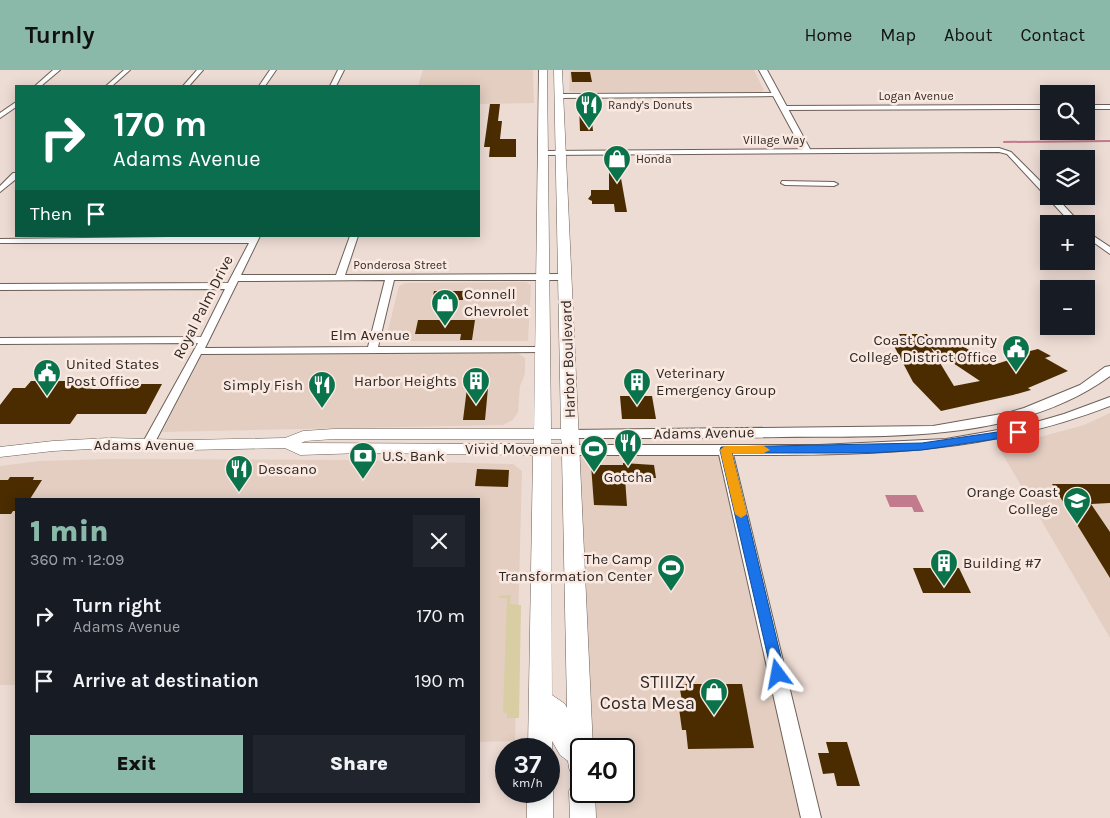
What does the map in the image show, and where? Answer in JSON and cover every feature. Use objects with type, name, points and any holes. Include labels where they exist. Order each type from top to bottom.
[{"type":"main road","name":"Harbor Boulevard","points":[[540,738],[544,276],[543,70]]},
{"type":"main road","name":"Harbor Boulevard","points":[[558,70],[580,738]]},
{"type":"main road","name":"Adams Avenue","points":[[0,452],[81,444],[213,445],[288,443],[300,450],[915,430],[971,424],[1029,411],[1085,388],[1110,370]]},
{"type":"main road","name":"Adams Avenue","points":[[570,442],[725,450],[922,447],[1018,432],[1075,416],[1110,400]]},
{"type":"main road","points":[[971,424],[985,438]]},
{"type":"main road","points":[[725,450],[727,445],[734,441],[751,438],[797,438],[818,432],[825,449]]},
{"type":"main road","points":[[540,699],[557,711],[562,740],[570,750]]},
{"type":"main road","points":[[540,803],[540,818]]},
{"type":"main road","points":[[582,803],[583,818]]},
{"type":"street","points":[[39,85],[58,70]]},
{"type":"street","points":[[110,85],[126,70]]},
{"type":"street","points":[[187,85],[200,70]]},
{"type":"street","points":[[263,85],[273,70]]},
{"type":"street","points":[[334,85],[341,70]]},
{"type":"street","points":[[763,70],[807,151]]},
{"type":"street","points":[[559,96],[776,95]]},
{"type":"street","points":[[0,116],[15,105]]},
{"type":"street","name":"Logan Avenue","points":[[783,108],[1040,107]]},
{"type":"street","points":[[1095,107],[1110,107]]},
{"type":"street","name":"Village Way","points":[[544,153],[1004,151],[1009,153],[1040,186]]},
{"type":"street","points":[[0,190],[15,176]]},
{"type":"street","points":[[785,183],[834,184]]},
{"type":"street","points":[[1058,205],[1068,215]]},
{"type":"street","points":[[340,277],[354,237]]},
{"type":"street","points":[[0,241],[54,238],[255,238]]},
{"type":"street","name":"Royal Palm Drive","points":[[148,444],[204,340],[255,238]]},
{"type":"street","points":[[1095,239],[1110,250]]},
{"type":"street","name":"Ponderosa Street","points":[[0,287],[233,282],[340,277],[565,277]]},
{"type":"street","points":[[372,350],[390,278]]},
{"type":"street","points":[[0,341],[204,340]]},
{"type":"street","name":"Elm Avenue","points":[[198,351],[543,349]]},
{"type":"street","points":[[725,450],[811,818]]},
{"type":"shaded area","points":[[423,70],[533,70],[534,103],[480,104],[480,85],[418,85]]},
{"type":"shaded area","points":[[754,70],[764,90],[761,92],[571,92],[569,91],[570,71]]},
{"type":"shaded area","points":[[526,282],[531,285],[528,341],[388,341],[386,338],[399,286],[405,283]]},
{"type":"shaded area","points":[[377,351],[518,353],[525,358],[525,374],[520,386],[518,412],[513,420],[503,425],[162,432],[202,355]]},
{"type":"shaded area","name":"Orange Coast College","points":[[1110,413],[1110,638],[999,448],[1084,425]]},
{"type":"shaded area","points":[[718,453],[800,818],[595,818],[594,803],[635,803],[635,738],[592,738],[579,454]]},
{"type":"shaded area","points":[[109,459],[346,460],[513,464],[522,471],[515,738],[495,738],[495,742],[480,742],[480,498],[15,498],[15,685],[0,685],[0,466],[39,461]]},
{"type":"shaded area","points":[[885,495],[916,495],[924,512],[914,512],[912,507],[890,507]]},
{"type":"shaded area","points":[[511,595],[510,604],[521,605],[519,718],[507,718],[507,713],[503,713],[507,598],[499,598],[498,596]]},
{"type":"building","points":[[571,72],[590,72],[592,82],[572,82]]},
{"type":"building","points":[[590,103],[593,131],[580,131],[579,104]]},
{"type":"building","points":[[490,104],[500,104],[498,121],[502,121],[500,139],[516,139],[516,157],[489,157],[490,147],[484,147]]},
{"type":"building","name":"Honda","points":[[609,166],[619,167],[627,212],[615,212],[614,204],[592,204],[592,201],[588,199],[591,195],[591,190],[609,190]]},
{"type":"building","points":[[434,291],[464,291],[463,300],[432,300]]},
{"type":"building","name":"Connell Chevrolet","points":[[418,320],[475,320],[472,340],[460,340],[461,334],[415,334]]},
{"type":"building","name":"Coast Community College District Office","points":[[899,334],[927,334],[930,340],[953,340],[993,365],[1009,360],[1006,357],[1038,349],[1051,356],[1045,358],[1068,371],[1028,388],[1031,390],[941,411],[913,382],[894,346],[905,345]],"holes":[[[931,348],[980,381],[954,386]]]},
{"type":"building","name":"United States Post Office","points":[[31,381],[88,381],[83,388],[93,389],[126,389],[128,384],[162,384],[146,414],[77,414],[70,424],[0,424],[0,405],[13,388],[25,388]]},
{"type":"building","name":"Harbor Heights","points":[[467,388],[488,388],[485,420],[463,420]]},
{"type":"building","name":"Veterinary Emergency Group","points":[[620,396],[652,396],[656,419],[622,419]]},
{"type":"building","points":[[623,463],[654,465],[656,478],[625,478],[627,506],[594,505],[591,465],[623,465]]},
{"type":"building","points":[[477,469],[509,470],[508,487],[475,486]]},
{"type":"building","points":[[10,477],[34,477],[33,480],[42,480],[31,498],[15,498],[15,511],[11,514],[0,514],[0,480],[8,480]]},
{"type":"building","points":[[1052,484],[1110,484],[1110,503],[1091,504],[1110,532],[1110,578]]},
{"type":"building","name":"Building #7","points":[[913,568],[959,568],[971,593],[923,593]]},
{"type":"building","name":"STIIIZY Costa Mesa","points":[[679,684],[742,684],[754,748],[688,749],[686,730],[682,730],[678,701],[682,701]]},
{"type":"building","points":[[826,742],[847,742],[860,786],[837,786],[834,773],[823,774],[818,753],[829,753]]},
{"type":"waterway","points":[[1004,142],[1110,141]]},
{"type":"slow traffic","points":[[741,514],[725,450],[764,450]]},
{"type":"place","name":"Randy's Donuts","points":[[589,129]]},
{"type":"place","name":"Honda","points":[[617,183]]},
{"type":"place","name":"Connell Chevrolet","points":[[445,327]]},
{"type":"place","name":"Coast Community College District Office","points":[[1016,373]]},
{"type":"place","name":"United States Post Office","points":[[47,397]]},
{"type":"place","name":"Harbor Heights","points":[[476,405]]},
{"type":"place","name":"Veterinary Emergency Group","points":[[637,406]]},
{"type":"place","name":"Simply Fish","points":[[322,409]]},
{"type":"place","name":"Gotcha","points":[[628,467]]},
{"type":"place","name":"Vivid Movement","points":[[594,473]]},
{"type":"place","name":"U.S. Bank","points":[[363,480]]},
{"type":"place","name":"Descano","points":[[239,493]]},
{"type":"place","name":"Orange Coast College","points":[[1077,525]]},
{"type":"place","name":"Building #7","points":[[944,587]]},
{"type":"place","name":"The Camp Transformation Center","points":[[671,592]]},
{"type":"place","name":"STIIIZY Costa Mesa","points":[[714,716]]},
{"type":"route","points":[[778,674],[725,450],[922,447],[1018,432]]}]
